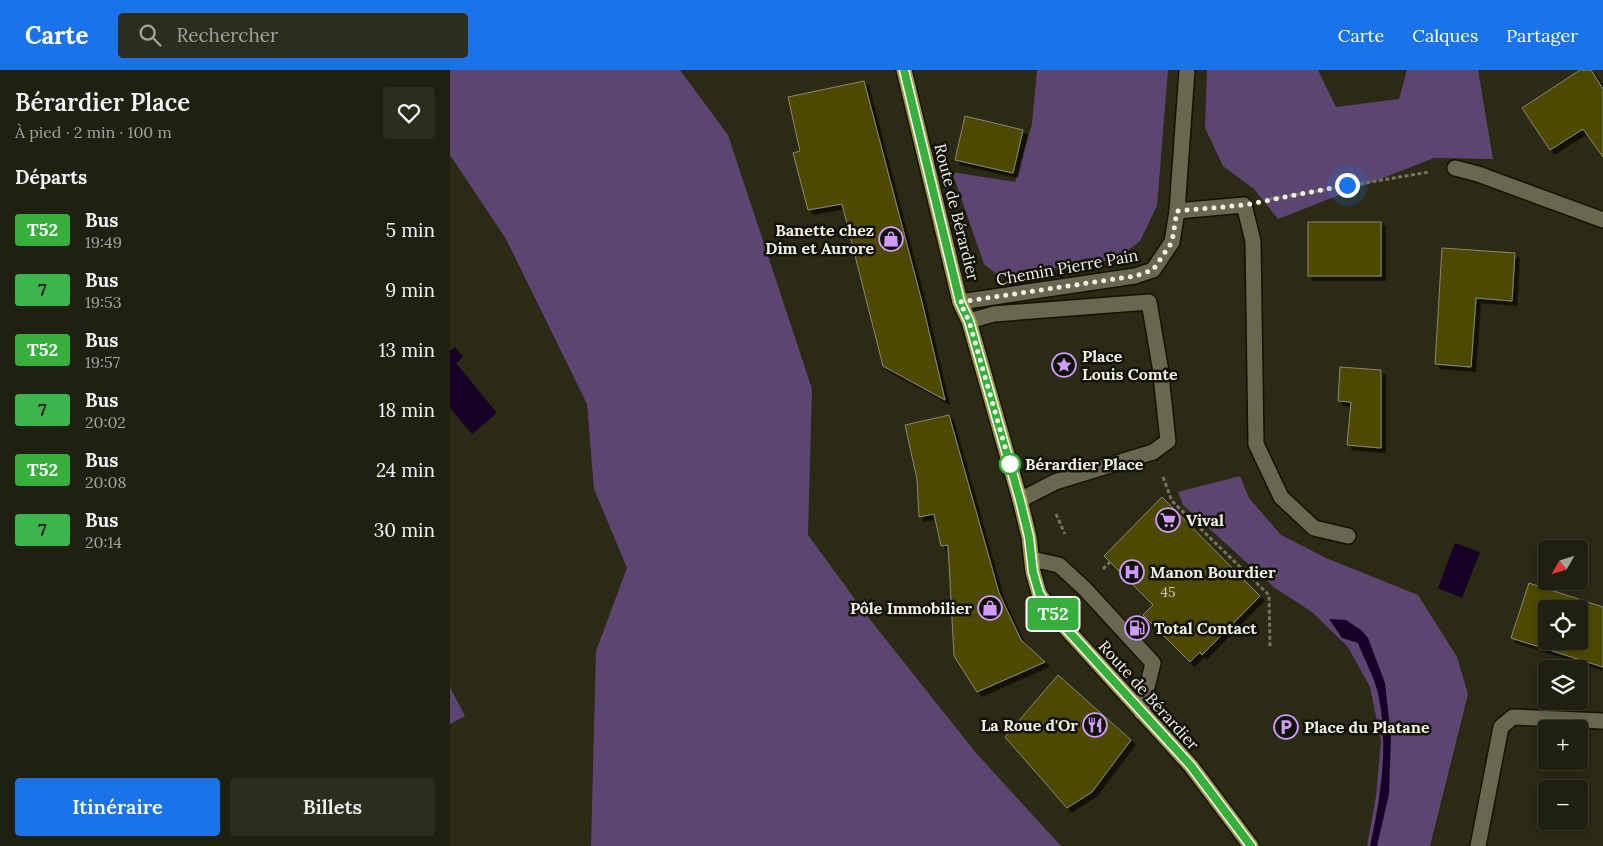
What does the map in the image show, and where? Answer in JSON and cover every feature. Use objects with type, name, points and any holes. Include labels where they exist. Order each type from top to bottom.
[{"type":"main road","name":"Route de Bérardier","points":[[904,70],[960,302],[969,321],[1020,500],[1029,537],[1033,572],[1039,593],[1052,613],[1191,766],[1251,846]]},
{"type":"street","name":"Chemin Pierre Pain","points":[[960,302],[1135,276],[1153,270],[1172,242],[1177,211],[1187,70]]},
{"type":"street","points":[[1455,168],[1478,174],[1603,220]]},
{"type":"street","points":[[1177,211],[1244,205],[1254,241],[1256,444],[1281,497],[1314,528],[1348,536]]},
{"type":"street","points":[[969,321],[994,314],[1149,302],[1160,366],[1168,441],[1153,452],[1055,482],[1020,500]]},
{"type":"street","points":[[1032,559],[1059,565],[1085,589],[1153,663],[1141,712]]},
{"type":"street","points":[[1478,846],[1500,726],[1513,717],[1603,721]]},
{"type":"path","points":[[1244,205],[1330,188],[1455,168]]},
{"type":"path","points":[[1153,452],[1171,502],[1269,595],[1270,648]]},
{"type":"shaded area","points":[[450,70],[680,70],[728,135],[812,389],[808,535],[868,617],[976,753],[1061,846],[591,846],[596,651],[627,568],[594,489],[587,404],[506,239],[450,155]]},
{"type":"shaded area","points":[[1037,70],[1168,70],[1157,206],[1140,241],[1117,259],[1000,277],[984,264],[952,172],[1015,182],[1032,124]]},
{"type":"shaded area","points":[[1207,70],[1318,70],[1336,107],[1399,99],[1407,70],[1478,70],[1493,159],[1434,158],[1278,219],[1254,189],[1223,166],[1205,128]]},
{"type":"shaded area","points":[[455,347],[463,357],[456,363],[497,413],[472,434],[450,408],[450,351]]},
{"type":"shaded area","points":[[1240,476],[1249,498],[1281,535],[1326,558],[1418,595],[1457,657],[1468,694],[1430,846],[1367,846],[1376,796],[1381,741],[1370,687],[1348,647],[1312,612],[1275,588],[1183,505],[1178,492]]},
{"type":"shaded area","points":[[1455,543],[1480,552],[1462,598],[1438,588]]},
{"type":"shaded area","points":[[1329,619],[1346,620],[1361,630],[1368,638],[1385,683],[1391,737],[1389,794],[1377,846],[1370,846],[1382,770],[1383,731],[1378,693],[1358,643],[1342,638]]},
{"type":"shaded area","points":[[450,687],[465,716],[450,724]]},
{"type":"building","points":[[1580,70],[1591,70],[1603,89],[1603,157],[1583,129],[1550,150],[1522,108]]},
{"type":"building","points":[[864,81],[922,302],[945,400],[883,366],[842,204],[808,210],[793,153],[800,151],[788,97]]},
{"type":"building","points":[[965,116],[1023,130],[1013,173],[955,160]]},
{"type":"building","points":[[1308,222],[1381,222],[1381,276],[1308,276]]},
{"type":"building","points":[[1442,248],[1515,253],[1512,301],[1476,298],[1471,367],[1435,364]]},
{"type":"building","points":[[1340,367],[1381,370],[1381,448],[1347,445],[1351,402],[1338,401]]},
{"type":"building","points":[[949,415],[999,593],[1021,640],[1045,662],[977,692],[954,656],[948,545],[941,546],[934,514],[919,517],[917,479],[905,425]]},
{"type":"building","points":[[1162,497],[1260,596],[1202,655],[1200,652],[1190,662],[1143,615],[1153,605],[1104,556]]},
{"type":"building","points":[[1529,583],[1538,586],[1538,590],[1551,590],[1581,600],[1538,600],[1538,647],[1511,638]]},
{"type":"building","points":[[1588,602],[1603,607],[1603,667],[1588,662],[1588,660],[1581,660],[1549,650],[1588,650]]},
{"type":"building","points":[[1058,675],[1131,740],[1092,792],[1067,808],[1005,737]]},
{"type":"bus line","name":"T52","points":[[904,70],[960,302],[969,321],[1020,500],[1029,537],[1033,572],[1039,593],[1052,613],[1191,766],[1251,846]]},
{"type":"place","name":"Banette chez Dim et Aurore","points":[[891,239]]},
{"type":"place","name":"Place Louis Comte","points":[[1064,365]]},
{"type":"place","name":"Bérardier Place","points":[[1010,464]]},
{"type":"place","name":"Vival","points":[[1168,520]]},
{"type":"place","name":"Manon Bourdier","points":[[1132,572]]},
{"type":"place","name":"Pôle Immobilier","points":[[990,608]]},
{"type":"place","name":"Total Contact","points":[[1137,628]]},
{"type":"place","name":"La Roue d'Or","points":[[1095,725]]},
{"type":"place","name":"Place du Platane","points":[[1286,727]]},
{"type":"route","points":[[1010,464],[969,321],[960,302],[1135,276],[1153,270],[1172,242],[1177,211],[1244,205],[1347,185]]}]
